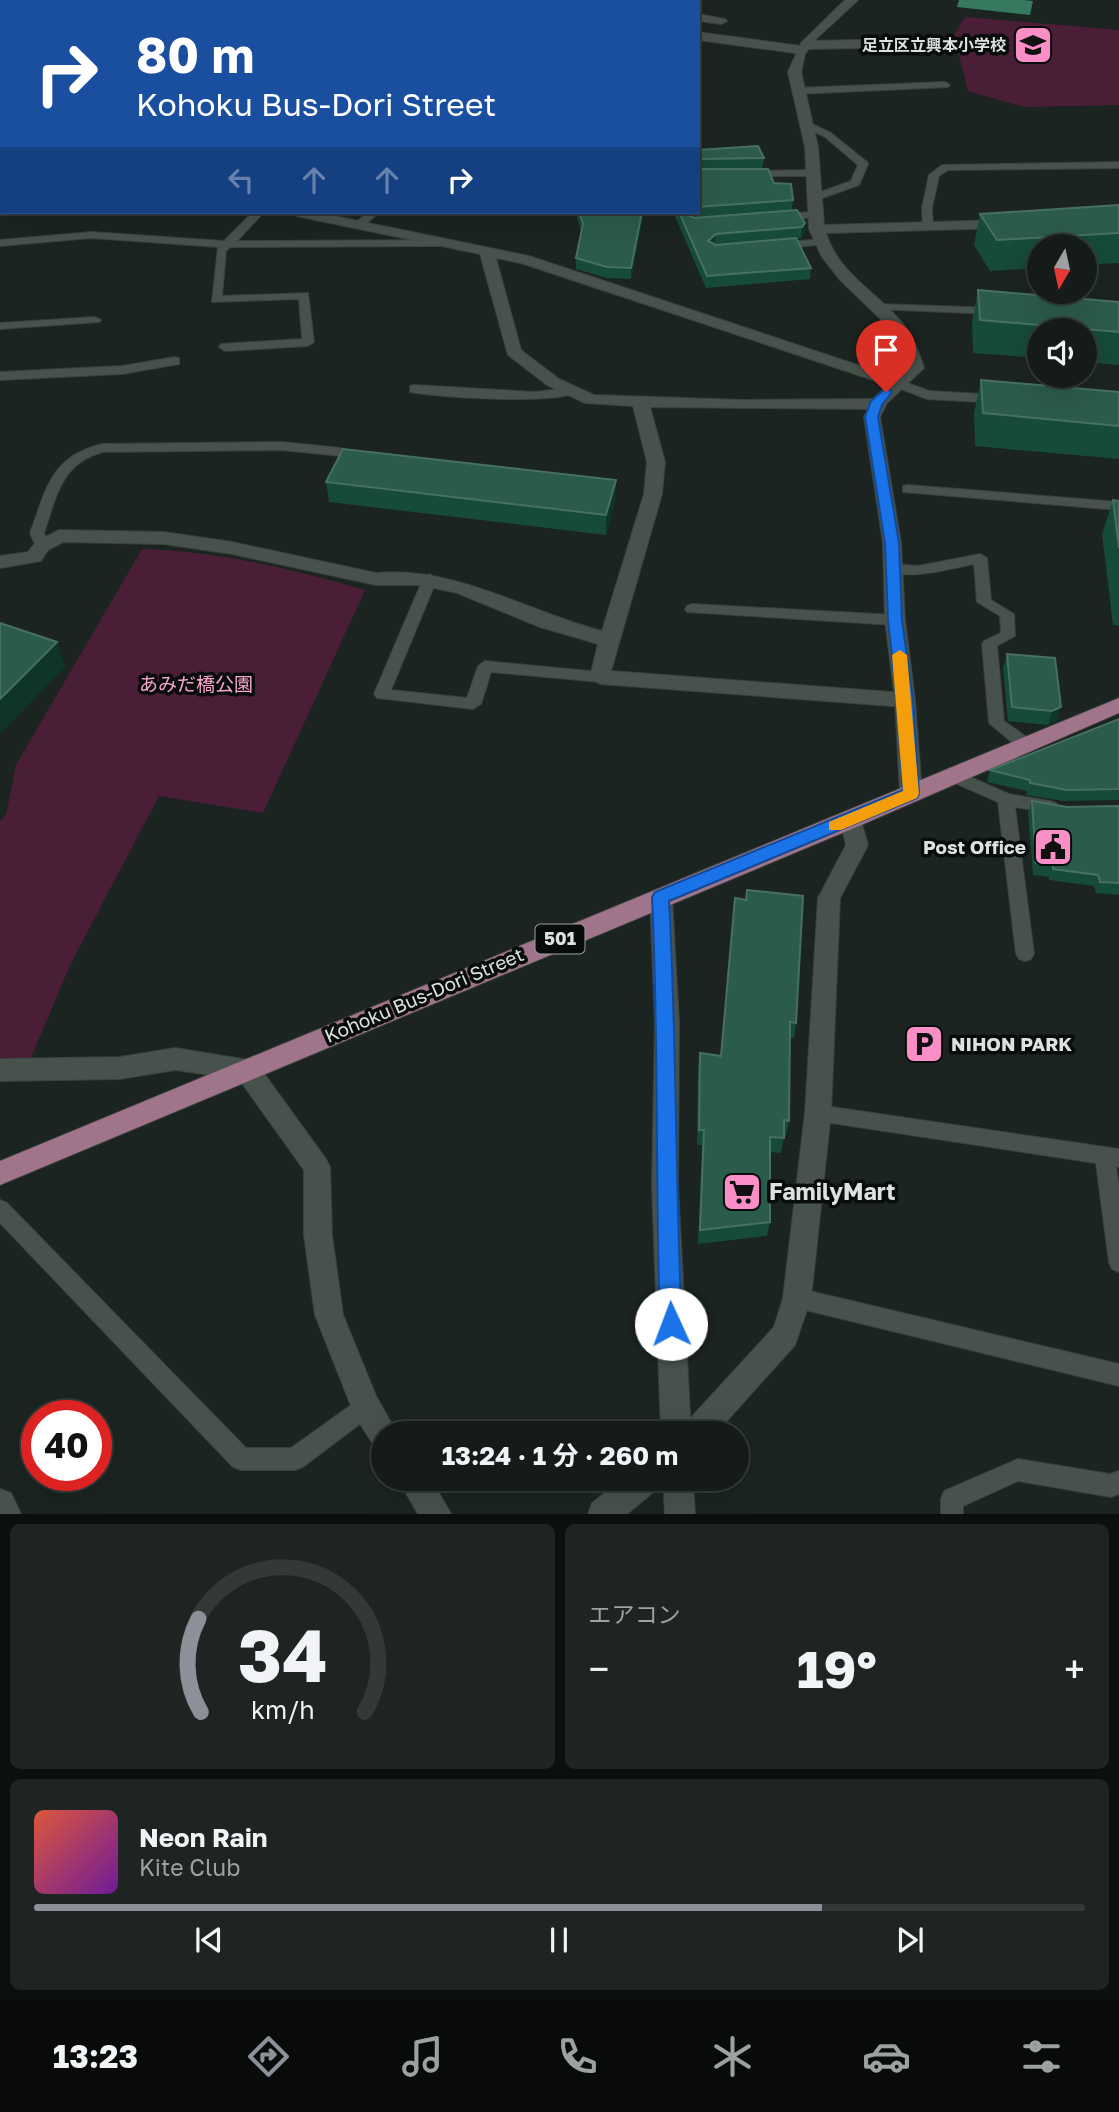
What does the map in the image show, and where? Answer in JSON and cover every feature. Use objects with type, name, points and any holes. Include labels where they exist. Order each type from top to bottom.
[{"type":"main road","name":"Kohoku Bus-Dori Street","points":[[0,1173],[851,820],[1119,705]]},
{"type":"street","points":[[852,0],[804,48],[796,64],[797,91],[808,125],[816,221],[845,278],[906,337],[916,368],[876,404],[872,417],[894,568],[895,620],[905,700],[911,794]]},
{"type":"street","points":[[700,17],[720,21]]},
{"type":"street","points":[[700,36],[804,48],[916,43]]},
{"type":"street","points":[[306,214],[524,260],[897,383]]},
{"type":"street","points":[[816,221],[928,227],[1023,222]]},
{"type":"street","points":[[487,252],[514,352],[569,392],[591,400],[876,404]]},
{"type":"street","points":[[640,401],[656,462],[653,494],[600,677],[905,700]]},
{"type":"street","points":[[0,562],[34,557],[42,546],[58,536],[164,538],[232,548],[376,579],[400,575],[430,579],[550,623],[609,640]]},
{"type":"street","points":[[707,1421],[785,1335],[797,1298],[818,1113],[829,898],[857,845],[851,820]]},
{"type":"street","points":[[661,897],[667,1022],[665,1186],[675,1421]]},
{"type":"street","points":[[0,1070],[120,1068],[175,1059],[246,1069],[317,1167],[318,1235],[329,1315],[365,1406],[375,1421]]},
{"type":"street","points":[[421,1491],[436,1514]]},
{"type":"street","points":[[603,1514],[631,1491]]},
{"type":"street","points":[[679,1491],[680,1514]]},
{"type":"street","points":[[0,1504],[6,1514]]},
{"type":"lane","points":[[797,91],[945,85]]},
{"type":"lane","points":[[769,246],[816,221],[855,183],[863,164],[828,135],[808,125]]},
{"type":"lane","points":[[928,227],[926,208],[934,174],[946,167],[1119,165]]},
{"type":"lane","points":[[736,173],[811,173]]},
{"type":"lane","points":[[225,347],[308,342],[304,295],[216,300],[221,250],[257,214]]},
{"type":"lane","points":[[359,225],[372,214]]},
{"type":"lane","points":[[773,218],[816,221]]},
{"type":"lane","points":[[0,243],[91,235],[227,244],[439,243]]},
{"type":"lane","points":[[878,307],[1015,312]]},
{"type":"lane","points":[[0,326],[95,320]]},
{"type":"lane","points":[[0,376],[122,370],[175,361]]},
{"type":"lane","points":[[897,383],[927,395],[1008,400]]},
{"type":"lane","points":[[414,389],[534,396],[569,392]]},
{"type":"lane","points":[[42,546],[37,533],[63,466],[85,451],[102,447],[282,446],[341,452]]},
{"type":"lane","points":[[908,489],[1119,506]]},
{"type":"lane","points":[[894,568],[918,570],[980,558],[984,602],[1007,614],[1008,636],[989,644],[998,723],[1026,744]]},
{"type":"lane","points":[[430,579],[382,694],[473,704],[485,666],[600,677]]},
{"type":"lane","points":[[692,609],[895,620]]},
{"type":"lane","points":[[954,776],[1006,799],[1063,810]]},
{"type":"lane","points":[[1006,799],[1025,954]]},
{"type":"lane","points":[[818,1113],[1112,1157],[1119,1259]]},
{"type":"lane","points":[[0,1209],[242,1459],[295,1459],[365,1406]]},
{"type":"lane","points":[[797,1298],[1119,1375]]},
{"type":"lane","points":[[952,1514],[952,1499],[1018,1470],[1111,1486],[1119,1482]]},
{"type":"green space","points":[[965,17],[1119,30],[1119,105],[1024,107],[968,91],[954,35]]},
{"type":"green space","name":"あみだ橋公園","points":[[142,549],[198,553],[254,562],[365,590],[263,813],[159,796],[71,963],[30,1060],[0,1061],[0,821],[6,815],[16,765]]},
{"type":"shaded area","points":[[959,0],[1033,1],[1030,15],[957,7]]},
{"type":"building","points":[[758,146],[764,158],[700,159],[700,150]]},
{"type":"building","points":[[700,169],[768,169],[774,183],[791,184],[793,200],[700,207]]},
{"type":"building","points":[[1119,205],[1119,233],[1027,234],[1027,238],[997,240],[980,214]]},
{"type":"building","points":[[797,210],[805,223],[802,227],[716,234],[708,241],[716,245],[796,238],[811,268],[707,276],[680,214],[694,218]]},
{"type":"building","points":[[580,214],[642,214],[631,268],[607,267],[576,258],[583,224]]},
{"type":"building","points":[[978,290],[1027,294],[1027,304],[1097,304],[1097,300],[1119,302],[1119,332],[1097,330],[1097,318],[1027,318],[1027,324],[980,320]]},
{"type":"building","points":[[981,380],[1027,384],[1027,388],[1119,392],[1119,426],[983,413]]},
{"type":"building","points":[[343,449],[616,480],[606,515],[326,482]]},
{"type":"building","points":[[1113,500],[1119,501],[1119,548]]},
{"type":"building","points":[[0,623],[57,642],[0,699]]},
{"type":"building","points":[[1007,654],[1055,658],[1061,707],[1052,711],[1012,707]]},
{"type":"building","points":[[1119,719],[1119,789],[1067,790],[1030,783],[1030,780],[990,770]]},
{"type":"building","points":[[1032,801],[1067,807],[1119,806],[1119,883],[1100,882],[1098,875],[1053,869],[1053,865],[1036,863]]},
{"type":"building","points":[[747,890],[803,896],[796,1023],[790,1022],[789,1121],[784,1120],[784,1138],[770,1137],[770,1222],[700,1230],[704,1130],[699,1130],[700,1053],[721,1056],[735,898],[746,900]]},
{"type":"slow traffic","points":[[835,826],[911,794],[900,655]]},
{"type":"place","name":"足立区立興本小学校","points":[[1033,45]]},
{"type":"place","name":"Post Office","points":[[1053,847]]},
{"type":"place","name":"NIHON PARK","points":[[924,1044]]},
{"type":"place","name":"FamilyMart","points":[[742,1192]]},
{"type":"route","points":[[671,1324],[665,1186],[667,1022],[661,897],[911,794],[905,700],[895,620],[892,543],[872,417],[876,404],[886,392]]}]
